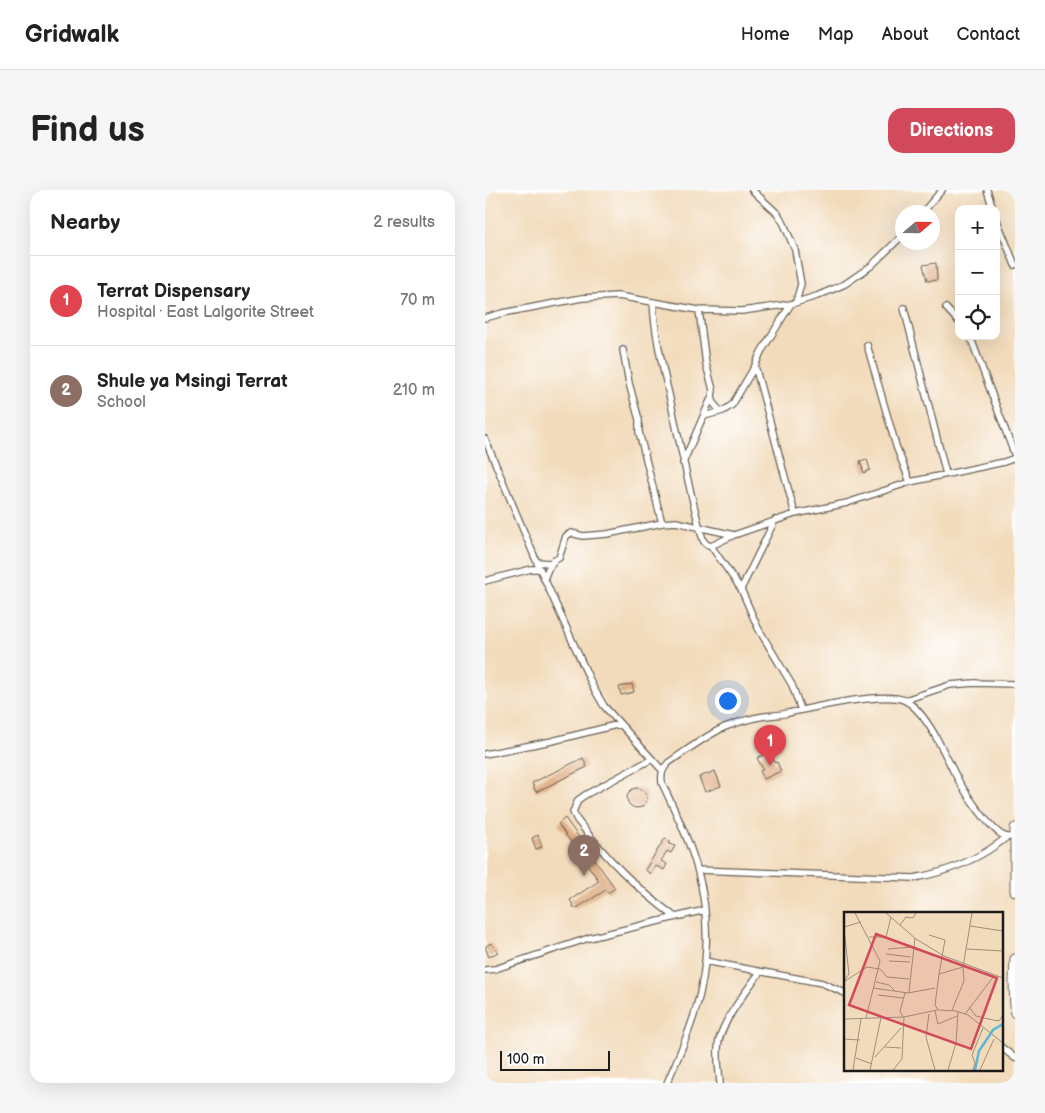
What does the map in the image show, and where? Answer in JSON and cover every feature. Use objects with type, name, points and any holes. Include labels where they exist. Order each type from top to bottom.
[{"type":"main road","points":[[1013,835],[1015,891]]},
{"type":"main road","points":[[1015,959],[1015,1013]]},
{"type":"street","points":[[704,416],[732,405],[761,352],[794,303],[801,284],[795,250],[785,224],[778,214],[752,190]]},
{"type":"street","points":[[929,205],[942,190]]},
{"type":"street","points":[[987,190],[992,205]]},
{"type":"street","points":[[1000,228],[1015,264]]},
{"type":"street","points":[[485,318],[582,298],[618,296],[699,310],[742,310],[794,303],[845,284],[871,266],[895,243]]},
{"type":"street","points":[[653,302],[654,323],[659,350],[683,463],[704,543],[711,546],[741,589],[758,628],[792,685],[801,710]]},
{"type":"street","points":[[904,308],[945,474]]},
{"type":"street","points":[[946,308],[955,318]]},
{"type":"street","points":[[683,463],[704,416],[713,390],[706,364],[699,310]]},
{"type":"street","points":[[711,546],[734,535],[795,514],[847,502],[910,482],[1004,462],[1015,457],[971,340]]},
{"type":"street","points":[[867,345],[896,446],[910,482]]},
{"type":"street","points":[[623,350],[629,383],[639,420],[639,432],[662,523]]},
{"type":"street","points":[[755,366],[795,514]]},
{"type":"street","points":[[712,396],[720,411]]},
{"type":"street","points":[[485,439],[544,579],[593,688],[604,706],[619,724],[662,770]]},
{"type":"street","points":[[741,589],[775,520]]},
{"type":"street","points":[[544,579],[554,561],[561,556],[566,536],[569,534],[589,536],[676,522],[734,535]]},
{"type":"street","points":[[538,562],[554,561]]},
{"type":"street","points":[[485,581],[531,569],[540,569]]},
{"type":"street","points":[[667,1083],[695,1011],[705,961],[705,910],[698,870],[662,783],[662,770],[668,763],[725,727],[764,716],[883,697],[905,700],[950,685],[974,683],[1015,684]]},
{"type":"street","points":[[905,700],[917,711],[939,740],[956,776],[986,820],[994,829],[1013,835]]},
{"type":"street","points":[[485,754],[553,741],[619,724]]},
{"type":"street","points":[[652,759],[585,795],[578,800],[573,812],[577,820],[613,864],[644,894],[675,917]]},
{"type":"street","points":[[698,870],[914,878],[927,876],[968,861],[1013,835]]},
{"type":"street","points":[[485,970],[495,969],[589,938],[705,910]]},
{"type":"street","points":[[705,961],[822,983],[844,993]]},
{"type":"street","points":[[720,1083],[719,1040],[725,1025],[759,972]]},
{"type":"street","points":[[1003,1049],[1015,1058]]},
{"type":"building","points":[[936,263],[937,280],[927,281],[923,265]]},
{"type":"building","points":[[867,459],[870,470],[864,473],[860,461]]},
{"type":"building","points":[[632,684],[634,692],[621,695],[619,687]]},
{"type":"building","points":[[769,752],[781,771],[764,779],[760,771],[763,769],[757,758]]},
{"type":"building","points":[[583,758],[587,767],[536,792],[532,783]]},
{"type":"building","points":[[715,771],[721,786],[705,792],[699,777]]},
{"type":"building","points":[[637,788],[644,791],[647,798],[644,805],[637,808],[630,805],[627,798],[630,791]]},
{"type":"building","points":[[565,818],[615,888],[608,893],[606,890],[575,909],[570,900],[599,881],[558,824]]},
{"type":"building","points":[[538,835],[542,847],[536,849],[532,838]]},
{"type":"building","points":[[665,838],[670,841],[669,844],[675,846],[671,853],[667,851],[661,861],[667,864],[664,870],[656,866],[651,874],[645,870]]},
{"type":"building","points":[[491,943],[498,952],[489,957],[485,947]]},
{"type":"place","name":"Terrat Dispensary","points":[[770,766]]},
{"type":"place","name":"Shule ya Msingi Terrat","points":[[584,876]]}]
